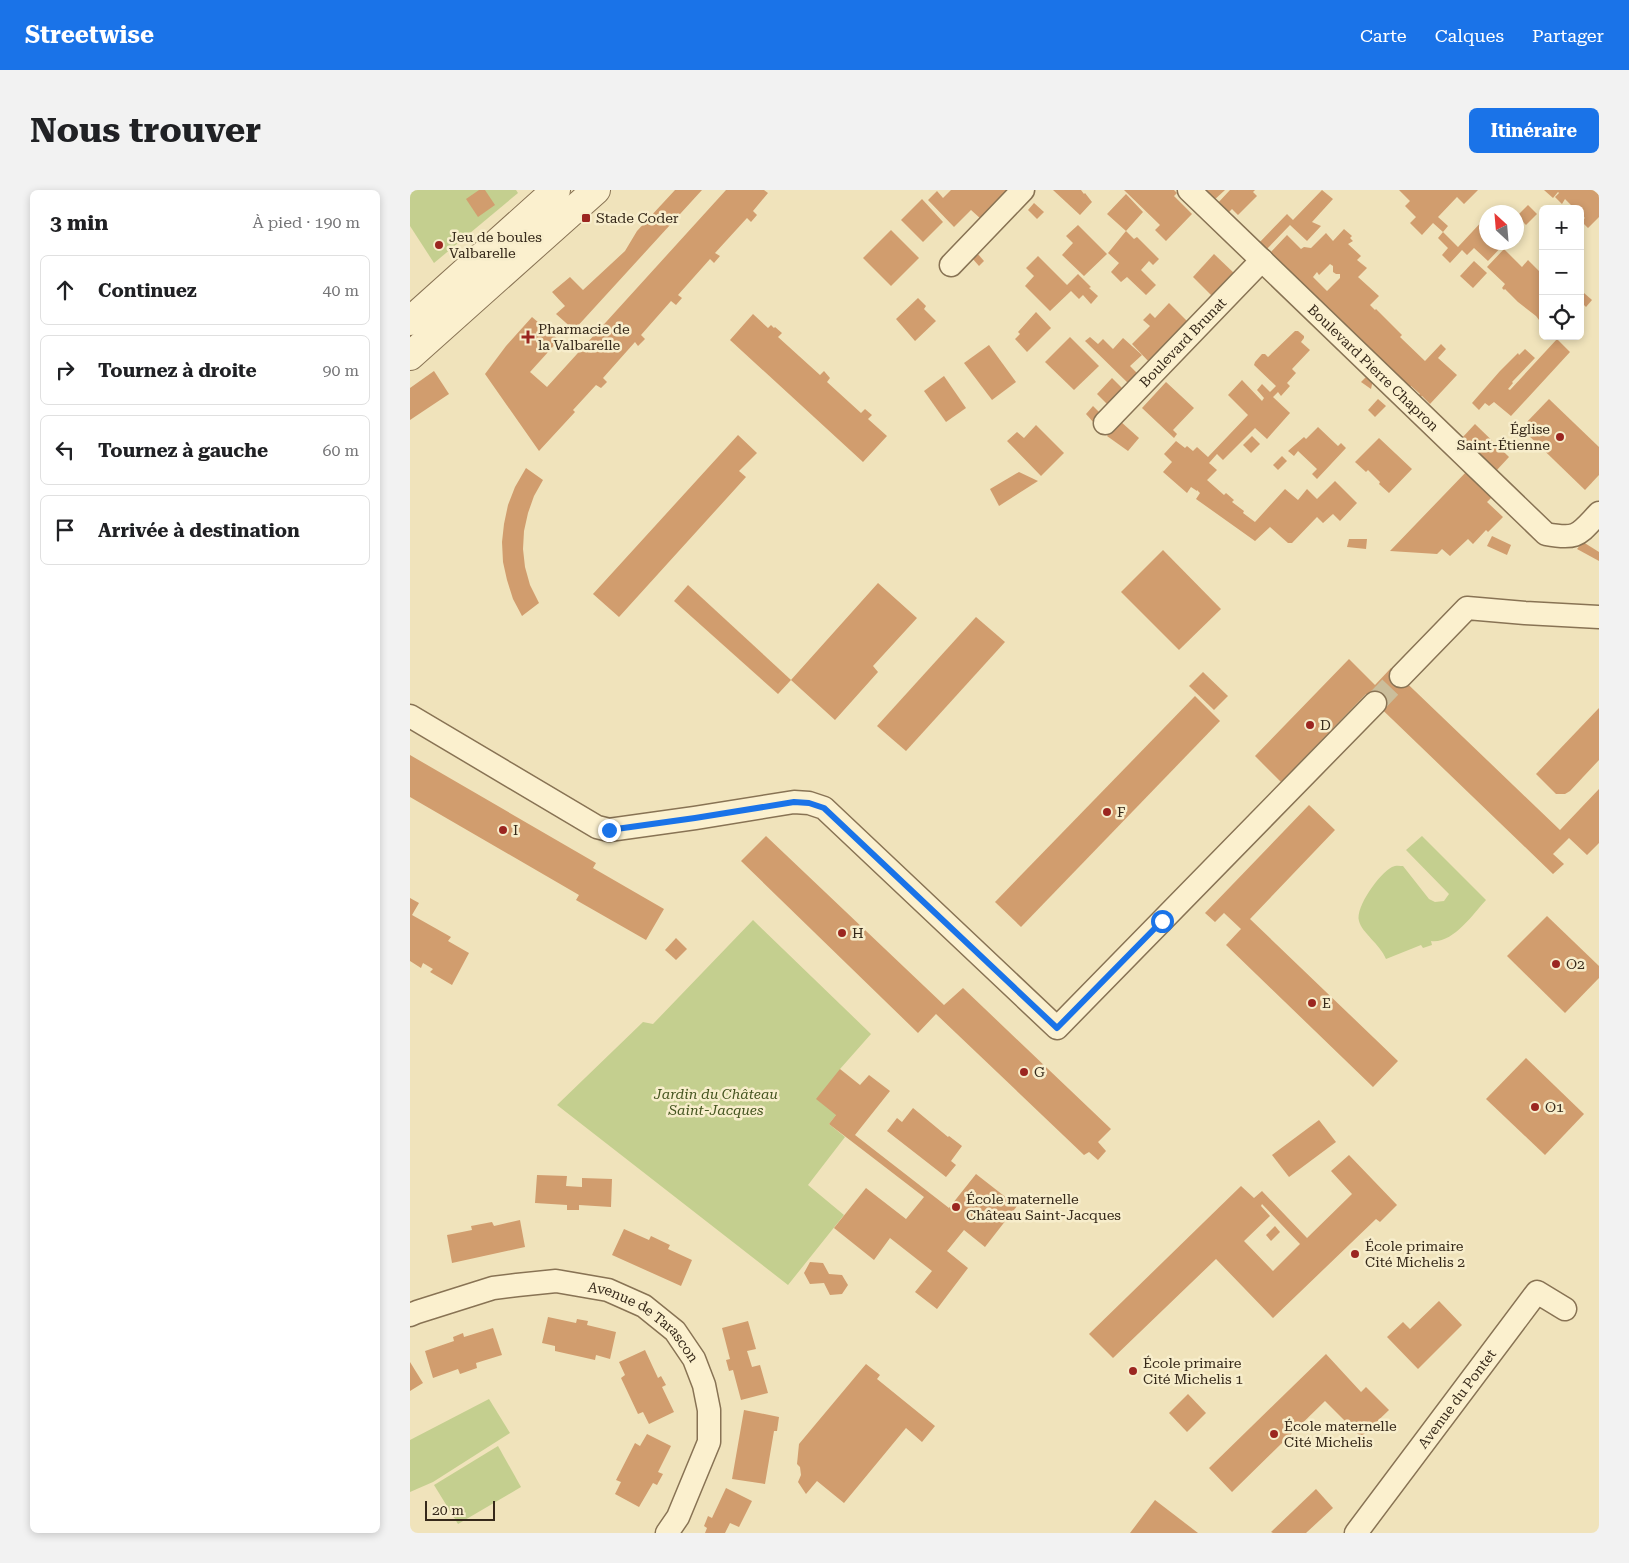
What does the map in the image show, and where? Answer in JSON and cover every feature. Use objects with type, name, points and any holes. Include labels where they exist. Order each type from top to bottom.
[{"type":"street","points":[[410,320],[556,190]]},
{"type":"street","points":[[410,356],[596,190]]},
{"type":"street","points":[[951,265],[1023,190]]},
{"type":"street","name":"Boulevard Pierre Chapron","points":[[1189,190],[1546,534],[1563,537],[1579,534],[1599,513]]},
{"type":"street","name":"Boulevard Brunat","points":[[1105,423],[1262,260]]},
{"type":"street","points":[[1401,676],[1467,608],[1525,614],[1599,617]]},
{"type":"street","points":[[410,716],[597,828],[609,830],[794,802],[809,803],[824,808],[1057,1028],[1375,703]]},
{"type":"street","name":"Avenue de Tarascon","points":[[410,1315],[492,1288],[517,1284],[556,1282],[608,1290],[644,1306],[676,1331],[694,1359],[704,1384],[709,1410],[709,1442],[678,1517],[668,1533]]},
{"type":"street","name":"Avenue du Pontet","points":[[1356,1533],[1536,1292],[1565,1310]]},
{"type":"green space","name":"Jeu de boules Valbarelle","points":[[410,190],[516,190],[518,193],[434,263],[410,226]]},
{"type":"green space","points":[[1422,836],[1486,900],[1462,927],[1447,938],[1431,941],[1432,945],[1423,948],[1421,945],[1386,959],[1359,921],[1359,915],[1365,899],[1381,876],[1392,867],[1403,866],[1429,899],[1435,902],[1444,901],[1449,894],[1406,850]]},
{"type":"green space","name":"Jardin du Château Saint-Jacques","points":[[753,920],[871,1034],[840,1069],[836,1115],[829,1124],[845,1137],[808,1185],[844,1215],[788,1285],[557,1105],[643,1022],[653,1024]]},
{"type":"green space","points":[[489,1399],[510,1433],[433,1482],[410,1492],[410,1440]]},
{"type":"green space","points":[[498,1446],[521,1487],[458,1524],[434,1485]]},
{"type":"building","points":[[479,190],[485,190],[495,205],[478,217],[466,199]]},
{"type":"building","points":[[675,190],[702,190],[574,330],[556,314],[565,306],[552,292],[570,277],[583,290],[625,251],[637,231]]},
{"type":"building","points":[[726,190],[764,190],[768,193],[753,211],[757,215],[751,222],[747,218],[715,253],[720,256],[714,263],[710,259],[678,295],[682,298],[676,305],[671,301],[641,335],[645,339],[638,346],[635,342],[603,378],[607,382],[601,388],[596,385],[573,410],[575,412],[539,451],[485,374],[506,346],[532,317],[559,340],[530,372],[547,387]]},
{"type":"building","points":[[951,190],[1009,190],[981,219],[971,210],[954,227],[928,200],[937,191],[943,198]]},
{"type":"building","points":[[1053,190],[1081,190],[1092,202],[1080,215]]},
{"type":"building","points":[[1124,190],[1174,190],[1177,193],[1174,196],[1192,214],[1166,241],[1155,230],[1160,225]]},
{"type":"building","points":[[1199,190],[1225,190],[1212,202]]},
{"type":"building","points":[[1230,190],[1255,190],[1253,192],[1257,196],[1238,215],[1232,209],[1227,214],[1216,205]]},
{"type":"building","points":[[1322,190],[1333,199],[1312,222],[1321,226],[1307,241],[1290,225],[1264,252],[1257,245],[1287,214],[1293,220]]},
{"type":"building","points":[[1399,190],[1478,190],[1464,204],[1457,197],[1438,217],[1448,226],[1443,232],[1433,223],[1422,235],[1410,223],[1416,217],[1405,206],[1410,201]]},
{"type":"building","points":[[1544,190],[1593,190],[1599,195],[1599,217],[1588,228],[1584,224],[1584,205],[1571,205],[1565,199],[1562,204],[1555,197],[1558,192],[1553,198]]},
{"type":"building","points":[[1126,194],[1143,212],[1126,231],[1107,214]]},
{"type":"building","points":[[922,199],[943,222],[923,242],[901,220]]},
{"type":"building","points":[[1034,203],[1044,212],[1037,219],[1028,210]]},
{"type":"building","points":[[1528,205],[1537,214],[1526,225],[1524,223],[1524,209]]},
{"type":"building","points":[[1479,224],[1479,250],[1498,250],[1488,261],[1474,248],[1467,255],[1462,250],[1450,263],[1442,255],[1448,248],[1438,238],[1443,232],[1458,247]]},
{"type":"building","points":[[1078,225],[1107,254],[1084,276],[1062,255],[1073,243],[1066,236]]},
{"type":"building","points":[[1344,229],[1352,236],[1350,238],[1353,241],[1348,244],[1361,256],[1357,260],[1367,268],[1358,277],[1379,296],[1370,305],[1402,335],[1400,337],[1425,361],[1441,344],[1446,349],[1438,358],[1457,375],[1430,404],[1422,396],[1417,397],[1420,394],[1411,386],[1409,389],[1268,255],[1287,235],[1301,249],[1304,247],[1311,248],[1326,233],[1333,241]],"holes":[[[1330,264],[1333,266],[1333,272],[1340,274],[1340,278],[1327,291],[1313,277],[1317,272],[1319,275]]]},
{"type":"building","points":[[891,230],[919,258],[891,286],[863,258]]},
{"type":"building","points":[[1126,231],[1134,239],[1137,237],[1159,259],[1153,265],[1149,261],[1141,270],[1156,285],[1146,295],[1127,277],[1121,282],[1111,272],[1119,263],[1108,253]]},
{"type":"building","points":[[1505,250],[1522,267],[1528,260],[1539,271],[1539,320],[1502,288],[1505,284],[1487,267]]},
{"type":"building","points":[[977,253],[984,261],[979,266],[972,258]]},
{"type":"building","points":[[1214,254],[1236,275],[1214,298],[1193,277]]},
{"type":"building","points":[[1038,256],[1067,285],[1078,274],[1098,296],[1091,304],[1083,295],[1079,299],[1071,291],[1050,311],[1025,286],[1034,276],[1026,268]]},
{"type":"building","points":[[1474,261],[1487,273],[1473,288],[1460,276]]},
{"type":"building","points":[[1584,293],[1592,300],[1586,307],[1584,305]]},
{"type":"building","points":[[918,298],[926,306],[924,309],[936,321],[915,341],[896,319]]},
{"type":"building","points":[[1169,303],[1190,324],[1151,364],[1132,344],[1150,326],[1143,320],[1150,313],[1155,318]]},
{"type":"building","points":[[1036,312],[1051,328],[1027,352],[1015,339],[1020,334],[1018,332]]},
{"type":"building","points":[[753,314],[768,328],[771,325],[782,333],[778,337],[820,375],[824,371],[830,378],[827,382],[861,413],[865,409],[872,415],[868,419],[887,436],[863,462],[730,340]]},
{"type":"building","points":[[1295,331],[1304,336],[1301,342],[1310,350],[1292,369],[1296,373],[1287,383],[1290,386],[1281,396],[1278,392],[1273,397],[1290,413],[1267,439],[1255,428],[1223,460],[1217,454],[1209,463],[1217,470],[1207,480],[1224,495],[1226,493],[1234,500],[1232,502],[1255,522],[1285,489],[1298,500],[1307,489],[1317,499],[1335,481],[1357,503],[1340,521],[1333,514],[1323,523],[1317,517],[1292,543],[1288,543],[1270,527],[1255,541],[1196,499],[1200,493],[1197,490],[1191,487],[1187,493],[1163,472],[1172,462],[1164,454],[1176,441],[1193,451],[1197,447],[1208,457],[1248,415],[1228,395],[1242,380],[1262,401],[1264,398],[1257,390],[1262,384],[1270,392],[1276,386],[1254,365],[1255,362],[1262,354],[1268,357]]},
{"type":"building","points":[[1070,337],[1099,366],[1074,390],[1045,362]]},
{"type":"building","points":[[1090,337],[1098,344],[1103,339],[1113,349],[1123,338],[1142,355],[1130,366],[1140,376],[1130,385],[1085,341]]},
{"type":"building","points":[[1556,340],[1570,352],[1511,416],[1494,402],[1489,406],[1485,403],[1479,410],[1472,403],[1500,371],[1518,353],[1519,355],[1525,349],[1535,358],[1512,382],[1508,389],[1510,390]]},
{"type":"building","points":[[989,345],[1016,382],[992,400],[964,363]]},
{"type":"building","points":[[434,371],[449,394],[410,420],[410,388]]},
{"type":"building","points":[[1368,375],[1373,380],[1371,389],[1361,382]]},
{"type":"building","points":[[944,376],[966,408],[946,422],[924,391]]},
{"type":"building","points":[[1112,378],[1125,391],[1110,407],[1097,394]]},
{"type":"building","points":[[1166,382],[1194,408],[1173,430],[1177,434],[1174,438],[1142,408]]},
{"type":"building","points":[[1378,399],[1386,406],[1375,417],[1368,410]]},
{"type":"building","name":"Église Saint-Étienne","points":[[1549,399],[1599,447],[1599,475],[1585,490],[1521,428]]},
{"type":"building","points":[[1093,406],[1102,415],[1094,423],[1086,414]]},
{"type":"building","points":[[1120,421],[1139,438],[1128,451],[1107,436]]},
{"type":"building","points":[[1475,424],[1509,457],[1496,471],[1461,439]]},
{"type":"building","points":[[1036,425],[1064,453],[1041,476],[1007,441],[1017,432],[1024,438]]},
{"type":"building","points":[[1318,427],[1338,446],[1341,443],[1346,448],[1317,479],[1312,474],[1317,469],[1298,451],[1294,456],[1288,451],[1304,437],[1306,439]]},
{"type":"building","points":[[738,435],[757,453],[739,471],[746,477],[619,617],[593,594]]},
{"type":"building","points":[[1252,436],[1260,444],[1251,453],[1243,445]]},
{"type":"building","points":[[1379,438],[1412,469],[1389,493],[1368,470],[1366,472],[1355,462]]},
{"type":"building","points":[[1282,456],[1287,461],[1278,470],[1273,465]]},
{"type":"building","points":[[526,468],[543,480],[534,496],[528,513],[523,549],[530,585],[539,603],[522,616],[513,599],[507,580],[503,562],[502,542],[508,505],[515,487]]},
{"type":"building","points":[[1468,470],[1494,495],[1487,502],[1503,517],[1488,532],[1486,530],[1473,544],[1468,539],[1450,556],[1442,549],[1437,554],[1390,551]]},
{"type":"building","points":[[1019,472],[1038,481],[999,506],[990,489]]},
{"type":"building","points":[[1492,536],[1511,545],[1507,555],[1487,546]]},
{"type":"building","points":[[1349,539],[1367,539],[1366,549],[1347,547]]},
{"type":"building","points":[[1583,542],[1599,552],[1599,561],[1577,549]]},
{"type":"building","points":[[1163,550],[1221,609],[1179,650],[1121,592]]},
{"type":"building","points":[[878,583],[917,618],[873,666],[878,672],[835,720],[791,680]]},
{"type":"building","points":[[688,585],[791,680],[778,694],[674,601]]},
{"type":"building","points":[[976,617],[1005,642],[906,751],[877,726]]},
{"type":"building","points":[[1349,659],[1375,685],[1391,668],[1560,830],[1599,789],[1599,843],[1587,855],[1569,838],[1553,854],[1564,864],[1553,874],[1366,694],[1281,782],[1255,756]]},
{"type":"building","points":[[1203,672],[1228,696],[1214,710],[1189,686]]},
{"type":"building","name":"F","points":[[1195,696],[1220,721],[1021,927],[995,902]]},
{"type":"building","points":[[1599,708],[1599,760],[1570,791],[1565,794],[1556,794],[1536,774]]},
{"type":"building","name":"I","points":[[410,755],[596,863],[593,868],[664,909],[646,940],[576,900],[579,895],[410,797]]},
{"type":"building","points":[[1309,805],[1335,830],[1250,919],[1398,1061],[1373,1087],[1226,945],[1241,929],[1224,913],[1215,922],[1205,913]]},
{"type":"building","points":[[766,836],[944,1005],[963,988],[1111,1129],[1098,1142],[1106,1151],[1098,1160],[1089,1152],[1084,1155],[936,1014],[918,1033],[741,861]]},
{"type":"building","points":[[410,898],[419,903],[412,915],[451,937],[448,941],[469,953],[452,985],[430,972],[433,969],[423,963],[421,968],[410,961]]},
{"type":"building","name":"O2","points":[[1547,916],[1599,966],[1599,978],[1565,1013],[1507,956]]},
{"type":"building","points":[[676,938],[687,949],[676,960],[665,950]]},
{"type":"building","name":"O1","points":[[1526,1058],[1584,1114],[1545,1155],[1486,1099]]},
{"type":"building","points":[[840,1069],[860,1085],[869,1075],[890,1091],[855,1135],[949,1208],[976,1174],[1017,1206],[985,1247],[964,1230],[947,1251],[968,1268],[937,1309],[915,1292],[932,1271],[890,1238],[874,1260],[834,1228],[866,1188],[906,1219],[924,1197],[829,1124],[836,1115],[816,1099]]},
{"type":"building","points":[[913,1108],[962,1146],[951,1161],[956,1165],[946,1177],[887,1131],[897,1118],[902,1122]]},
{"type":"building","points":[[1319,1120],[1336,1142],[1289,1177],[1272,1155]]},
{"type":"building","points":[[1349,1155],[1397,1205],[1380,1222],[1376,1219],[1273,1318],[1216,1259],[1113,1358],[1089,1334],[1241,1186],[1254,1198],[1262,1191],[1307,1238],[1352,1194],[1331,1171]],"holes":[[[1262,1204],[1300,1244],[1273,1271],[1244,1241],[1270,1216],[1261,1206]]]},
{"type":"building","points":[[537,1175],[567,1176],[566,1186],[582,1187],[582,1178],[612,1179],[611,1207],[579,1205],[579,1210],[567,1210],[567,1205],[535,1203]]},
{"type":"building","points":[[520,1220],[525,1247],[452,1263],[447,1235],[472,1230],[471,1226],[492,1222],[494,1226]]},
{"type":"building","points":[[1275,1226],[1280,1232],[1271,1241],[1266,1235]]},
{"type":"building","points":[[624,1229],[649,1240],[651,1236],[670,1245],[668,1249],[692,1260],[681,1286],[612,1255]]},
{"type":"building","points":[[810,1262],[823,1263],[829,1274],[842,1275],[848,1285],[842,1294],[830,1295],[824,1283],[810,1284],[804,1273]]},
{"type":"building","points":[[1439,1301],[1462,1325],[1418,1369],[1387,1337],[1403,1322],[1410,1329]]},
{"type":"building","points":[[548,1317],[576,1323],[577,1319],[588,1321],[587,1325],[616,1332],[610,1359],[596,1355],[595,1360],[555,1351],[555,1346],[542,1343]]},
{"type":"building","points":[[748,1321],[756,1349],[747,1351],[752,1367],[760,1365],[768,1393],[741,1400],[733,1370],[729,1371],[726,1360],[730,1359],[722,1328]]},
{"type":"building","points":[[493,1328],[502,1355],[476,1363],[477,1368],[460,1374],[458,1369],[433,1378],[425,1351],[454,1341],[453,1337],[463,1333],[464,1337]]},
{"type":"building","points":[[645,1350],[658,1378],[661,1376],[666,1385],[662,1387],[674,1412],[649,1424],[643,1412],[638,1414],[621,1378],[625,1375],[619,1362]]},
{"type":"building","points":[[1326,1354],[1361,1392],[1366,1387],[1389,1410],[1361,1437],[1325,1401],[1232,1492],[1209,1468]]},
{"type":"building","points":[[410,1362],[423,1383],[410,1391]]},
{"type":"building","points":[[866,1364],[880,1375],[877,1379],[935,1426],[922,1442],[906,1428],[844,1503],[817,1481],[806,1494],[798,1482],[801,1475],[800,1467],[797,1464],[799,1444]]},
{"type":"building","points":[[1188,1394],[1206,1413],[1187,1432],[1169,1413]]},
{"type":"building","points":[[744,1410],[779,1417],[777,1431],[774,1431],[765,1484],[732,1479]]},
{"type":"building","points":[[647,1434],[671,1446],[658,1472],[663,1474],[657,1485],[653,1483],[639,1507],[615,1494],[621,1482],[616,1480],[635,1443],[640,1446]]},
{"type":"building","points":[[726,1488],[752,1501],[739,1527],[730,1523],[725,1533],[705,1533],[707,1528],[704,1526],[708,1516],[712,1518]]},
{"type":"building","points":[[1316,1489],[1333,1508],[1306,1533],[1271,1532]]},
{"type":"building","points":[[1155,1500],[1198,1533],[1130,1533]]},
{"type":"tunnel","points":[[1375,703],[1401,676]]},
{"type":"place","name":"Stade Coder","points":[[586,218]]},
{"type":"place","name":"Jeu de boules Valbarelle","points":[[439,245]]},
{"type":"place","name":"Pharmacie de la Valbarelle","points":[[528,337]]},
{"type":"place","name":"Église Saint-Étienne","points":[[1560,437]]},
{"type":"place","name":"D","points":[[1310,725]]},
{"type":"place","name":"F","points":[[1107,812]]},
{"type":"place","name":"I","points":[[503,830]]},
{"type":"place","name":"H","points":[[842,933]]},
{"type":"place","name":"O2","points":[[1556,964]]},
{"type":"place","name":"E","points":[[1312,1003]]},
{"type":"place","name":"G","points":[[1024,1072]]},
{"type":"place","name":"O1","points":[[1535,1107]]},
{"type":"place","name":"École maternelle Château Saint-Jacques","points":[[956,1207]]},
{"type":"place","name":"École primaire Cité Michelis 2","points":[[1355,1254]]},
{"type":"place","name":"École primaire Cité Michelis 1","points":[[1133,1371]]},
{"type":"place","name":"École maternelle Cité Michelis","points":[[1274,1434]]},
{"type":"route","points":[[609,830],[794,802],[809,803],[824,808],[1057,1028],[1162,921]]}]
